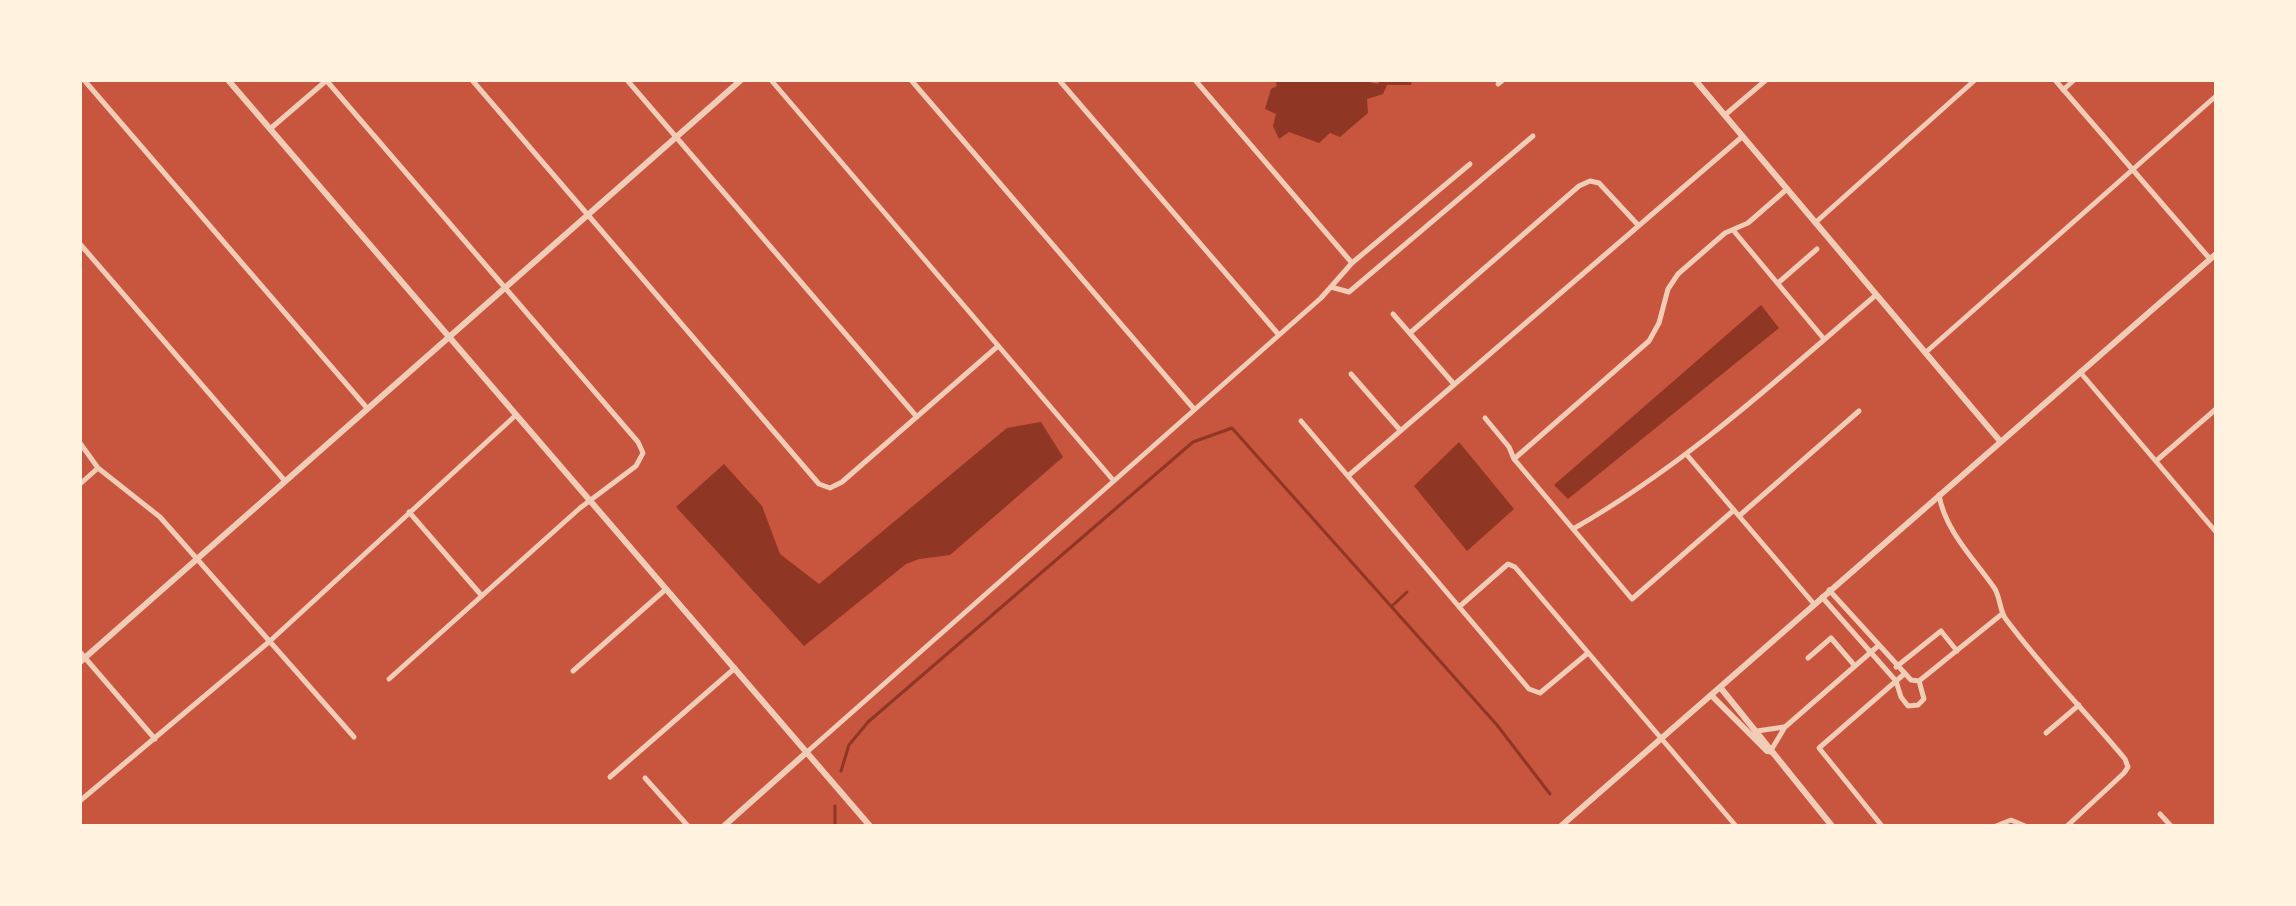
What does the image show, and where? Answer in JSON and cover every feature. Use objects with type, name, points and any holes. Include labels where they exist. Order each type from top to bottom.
[{"type":"street","points":[[84,80],[367,408]]},
{"type":"street","points":[[228,80],[870,826]]},
{"type":"street","points":[[270,129],[326,80],[638,442],[643,453],[636,466],[591,501],[389,679]]},
{"type":"street","points":[[472,80],[819,484],[830,488],[842,482],[998,346]]},
{"type":"street","points":[[627,80],[917,417]]},
{"type":"street","points":[[155,739],[82,658],[741,80]]},
{"type":"street","points":[[771,80],[1113,480]]},
{"type":"street","points":[[911,80],[1194,409]]},
{"type":"street","points":[[1059,80],[1279,335]]},
{"type":"street","points":[[1195,80],[1352,263]]},
{"type":"street","points":[[1695,80],[2000,441]]},
{"type":"street","points":[[1725,115],[1766,80]]},
{"type":"street","points":[[1816,222],[1975,80]]},
{"type":"street","points":[[1561,826],[2213,256],[2055,80]]},
{"type":"street","points":[[2063,90],[2074,80]]},
{"type":"street","points":[[1925,353],[2216,96]]},
{"type":"street","points":[[1331,287],[1349,292],[1533,136]]},
{"type":"street","points":[[1348,476],[1743,136]]},
{"type":"street","points":[[724,826],[1279,335],[1352,263],[1470,164]]},
{"type":"street","points":[[1410,333],[1579,186],[1590,181],[1599,183],[1638,225]]},
{"type":"street","points":[[1514,459],[1649,341],[1659,323],[1672,281],[1787,189]]},
{"type":"street","points":[[1733,230],[1824,339]]},
{"type":"street","points":[[80,244],[285,481]]},
{"type":"street","points":[[1778,283],[1817,249]]},
{"type":"street","points":[[1573,529],[1636,492],[1687,455],[1876,295]]},
{"type":"street","points":[[1393,314],[1453,383]]},
{"type":"street","points":[[2080,372],[2216,532]]},
{"type":"street","points":[[1351,374],[1400,430]]},
{"type":"street","points":[[2156,461],[2216,409]]},
{"type":"street","points":[[1485,418],[1509,447],[1514,459],[1632,599],[1859,411]]},
{"type":"street","points":[[81,800],[270,641],[516,415]]},
{"type":"street","points":[[1301,421],[1534,693],[1549,687],[1588,653]]},
{"type":"street","points":[[80,443],[98,468],[160,517],[354,737]]},
{"type":"street","points":[[1687,455],[1814,604]]},
{"type":"street","points":[[80,484],[98,468]]},
{"type":"street","points":[[1939,495],[1947,520],[1995,590],[2002,614],[2128,767],[2067,826]]},
{"type":"street","points":[[409,512],[482,596]]},
{"type":"street","points":[[1459,607],[1508,564],[1515,567],[1732,825]]},
{"type":"street","points":[[573,671],[666,589]]},
{"type":"street","points":[[1829,590],[1903,675],[1919,681]]},
{"type":"street","points":[[1822,597],[1896,681],[1904,703],[1913,707],[1924,699],[1919,681]]},
{"type":"street","points":[[1919,681],[2002,614]]},
{"type":"street","points":[[1896,667],[1941,631],[1957,651]]},
{"type":"street","points":[[1808,658],[1831,638],[1855,666]]},
{"type":"street","points":[[1770,753],[1785,727],[1878,646]]},
{"type":"street","points":[[610,777],[735,668]]},
{"type":"street","points":[[1882,826],[1819,748],[1903,675]]},
{"type":"street","points":[[1720,687],[1757,731],[1770,753]]},
{"type":"street","points":[[1711,695],[1770,753],[1832,826]]},
{"type":"street","points":[[2046,733],[2079,704]]},
{"type":"street","points":[[1757,731],[1785,727]]},
{"type":"street","points":[[645,778],[688,826]]},
{"type":"street","points":[[2160,814],[2171,826]]},
{"type":"street","points":[[1996,826],[2011,820],[2025,826]]},
{"type":"shaded area","points":[[1275,80],[1360,80],[1378,84],[1380,80],[1412,80],[1411,85],[1387,85],[1383,94],[1367,99],[1368,113],[1340,137],[1330,133],[1319,143],[1289,132],[1279,139],[1273,126],[1276,114],[1265,109],[1271,89],[1277,86]]},
{"type":"shaded area","points":[[1761,305],[1779,328],[1568,499],[1554,485]]},
{"type":"shaded area","points":[[1041,422],[1063,457],[950,555],[906,564],[804,646],[676,507],[724,464],[762,506],[780,554],[819,584],[1007,428]]},
{"type":"shaded area","points":[[1459,442],[1514,509],[1467,551],[1414,486]]},
{"type":"waterway","points":[[841,771],[849,745],[868,722],[1193,442],[1232,428],[1497,725],[1550,794]]},
{"type":"waterway","points":[[1392,606],[1407,592]]},
{"type":"waterway","points":[[835,806],[835,826]]}]
